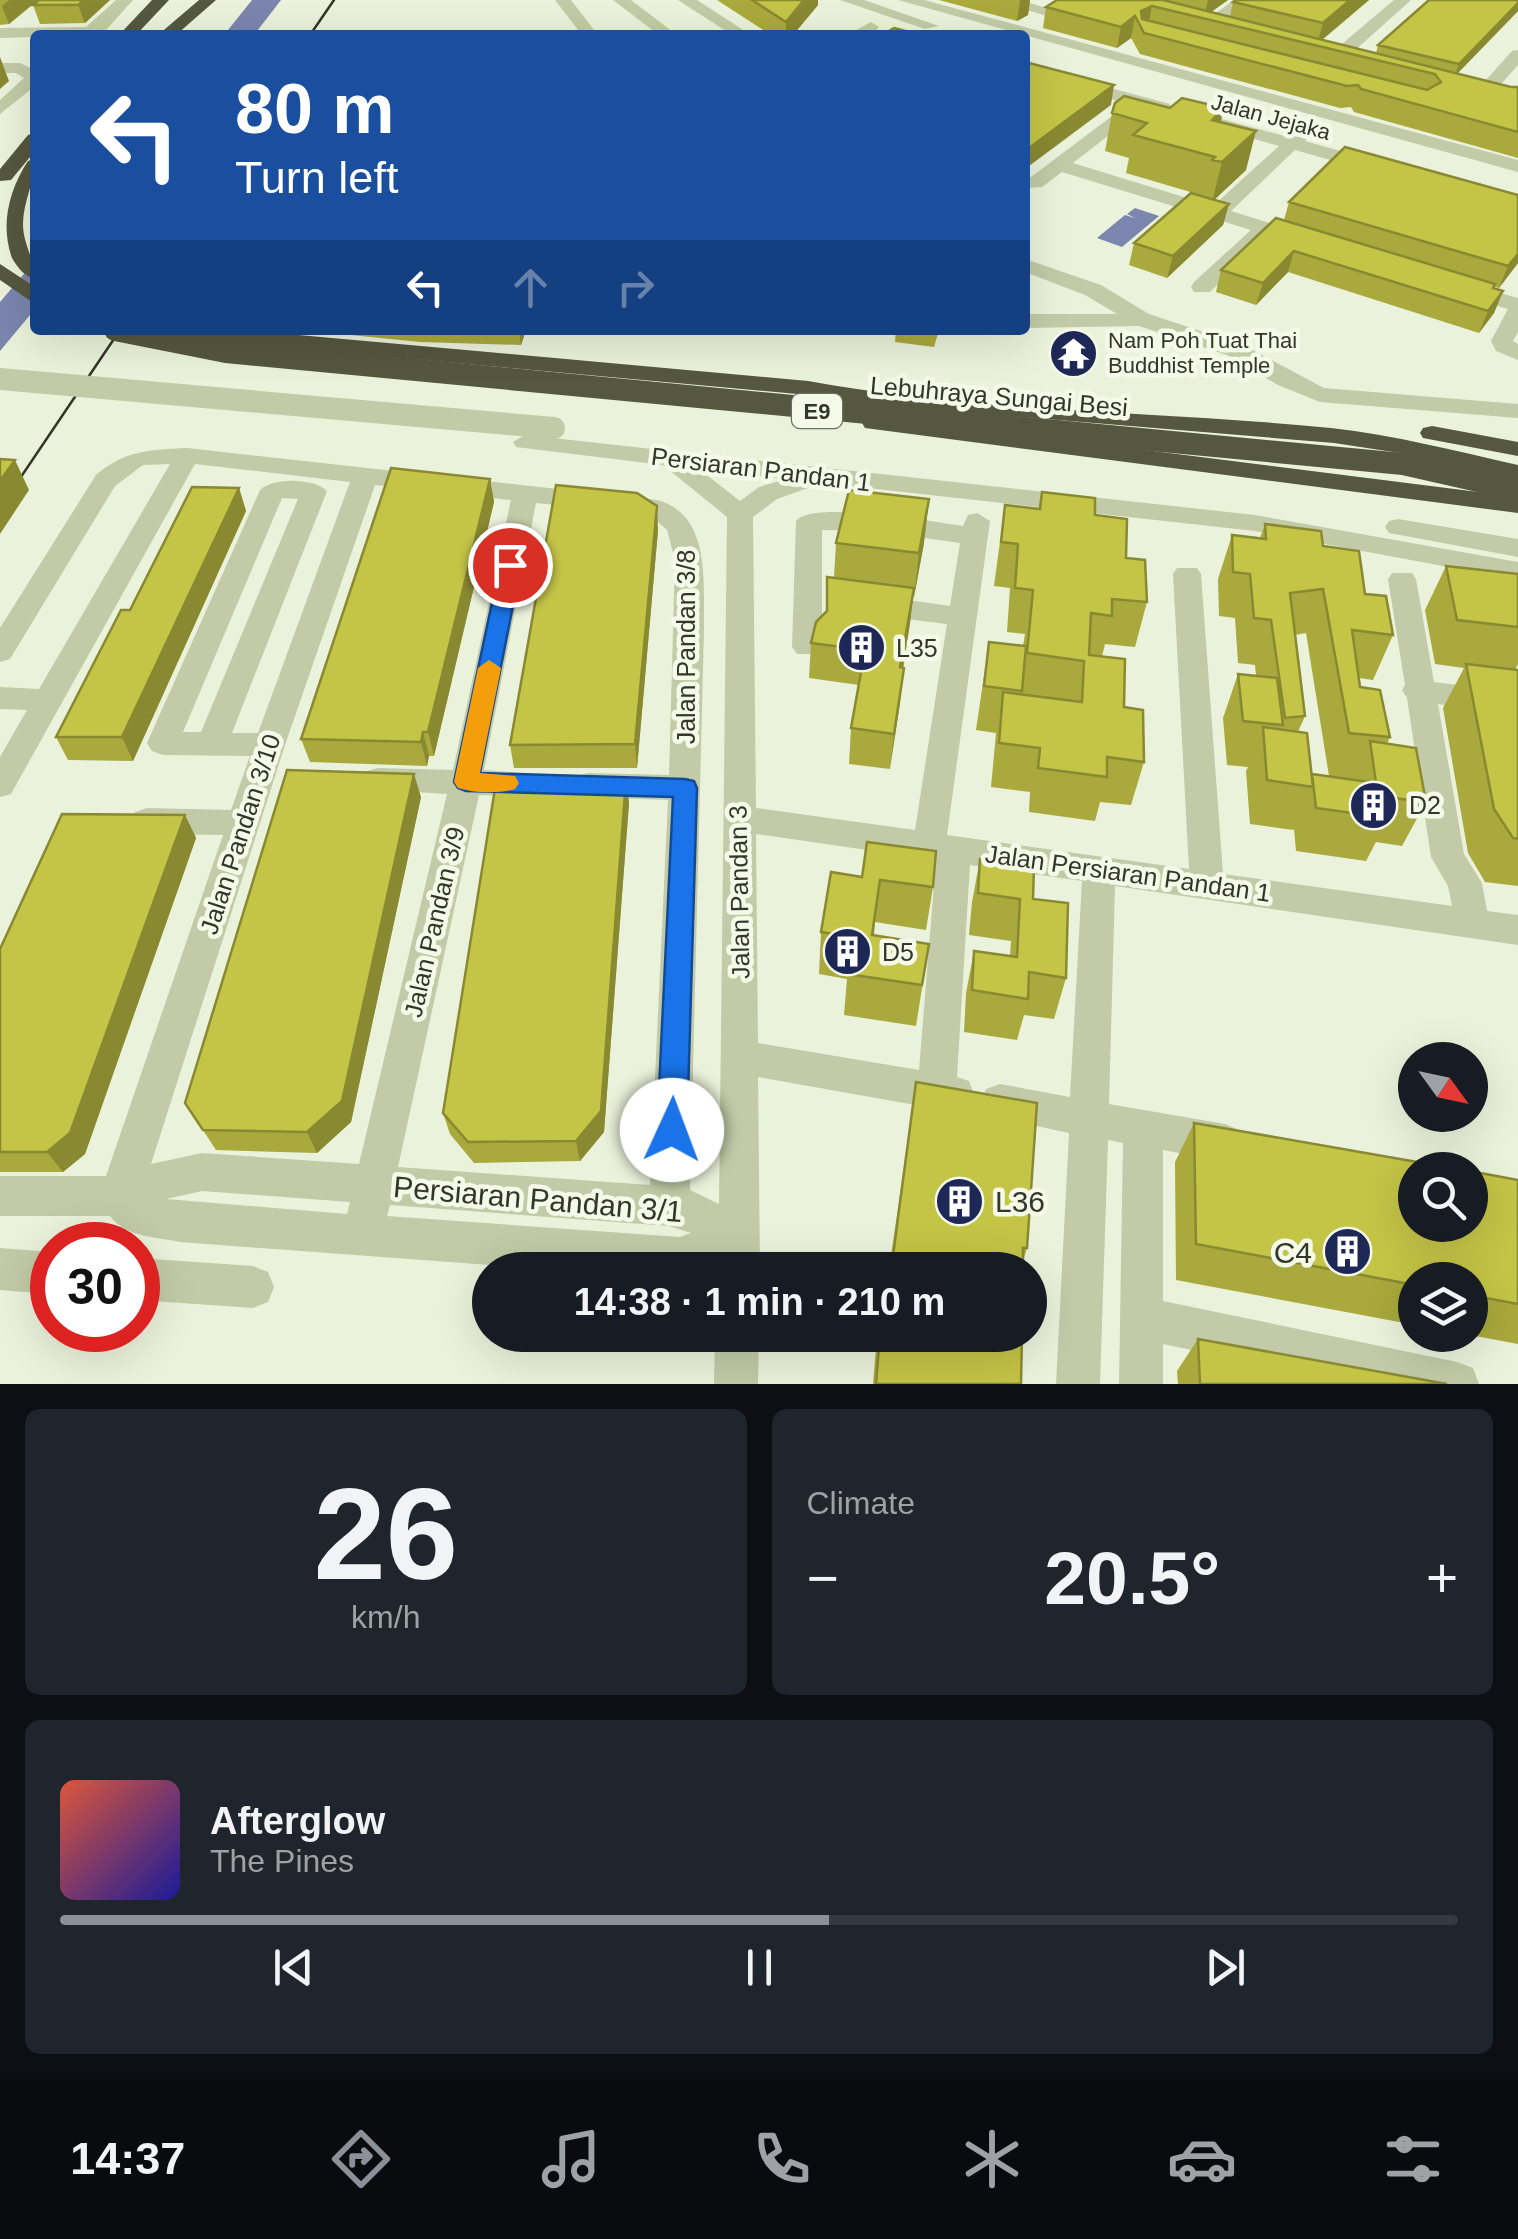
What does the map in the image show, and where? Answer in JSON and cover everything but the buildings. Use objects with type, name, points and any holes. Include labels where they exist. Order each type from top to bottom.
[{"type":"highway","points":[[134,30],[163,0]]},
{"type":"highway","points":[[154,30],[182,0]]},
{"type":"highway","points":[[162,30],[191,0]]},
{"type":"highway","points":[[172,30],[208,0]]},
{"type":"highway","points":[[0,156],[30,128]]},
{"type":"highway","points":[[0,183],[30,145]]},
{"type":"highway","points":[[0,194],[30,167]]},
{"type":"highway","points":[[30,171],[17,194],[11,218],[17,248],[30,269]]},
{"type":"highway","points":[[0,270],[30,293]]},
{"type":"highway","name":"Lebuhraya Sungai Besi","points":[[140,335],[226,352],[822,412],[852,410],[1320,454],[1403,464],[1518,488]]},
{"type":"highway","name":"Lebuhraya Sungai Besi","points":[[225,335],[808,388],[852,396],[1061,416],[1334,436],[1518,472]]},
{"type":"highway","points":[[808,388],[854,386],[1324,421],[1459,437],[1518,449]]},
{"type":"highway","points":[[822,412],[851,420],[1002,441],[1518,505]]},
{"type":"highway","points":[[1459,437],[1503,454],[1518,472]]},
{"type":"highway","points":[[1485,501],[1507,496],[1518,488]]},
{"type":"street","points":[[93,30],[125,0]]},
{"type":"street","points":[[563,0],[586,30]]},
{"type":"street","points":[[620,0],[662,30]]},
{"type":"street","points":[[668,0],[713,30]]},
{"type":"street","points":[[686,0],[735,30]]},
{"type":"street","points":[[906,0],[1012,30]]},
{"type":"street","points":[[1003,0],[1050,12]]},
{"type":"street","points":[[1022,30],[1070,0]]},
{"type":"street","points":[[1226,31],[1199,24],[1244,0]]},
{"type":"street","points":[[1318,54],[1345,60],[1403,0]]},
{"type":"street","points":[[845,8],[867,24],[921,30]]},
{"type":"street","points":[[7,33],[40,11]]},
{"type":"street","points":[[867,24],[861,16],[912,30]]},
{"type":"street","points":[[1030,34],[1124,52],[1518,166]]},
{"type":"street","points":[[0,48],[30,49]]},
{"type":"street","name":"Jalan Jejaka","points":[[1030,52],[1098,70],[1150,92],[1310,127],[1518,183]]},
{"type":"street","points":[[1098,70],[1124,52]]},
{"type":"street","points":[[1464,89],[1491,96],[1518,55]]},
{"type":"street","points":[[1030,62],[1150,92]]},
{"type":"street","points":[[0,68],[20,68],[30,74]]},
{"type":"street","points":[[1030,71],[1150,92],[1275,159]]},
{"type":"street","points":[[0,109],[30,82]]},
{"type":"street","points":[[1030,182],[1035,183],[1150,92]]},
{"type":"street","points":[[1123,116],[1161,127]]},
{"type":"street","points":[[1195,116],[1288,137],[1405,176]]},
{"type":"street","points":[[1217,213],[1275,159],[1288,137],[1310,127]]},
{"type":"street","points":[[1059,164],[1319,244]]},
{"type":"street","points":[[1202,287],[1265,228]]},
{"type":"street","points":[[1030,267],[1093,290],[1141,318],[1235,350],[1286,380],[1320,394],[1518,411]]},
{"type":"street","points":[[1446,283],[1518,308],[1502,340],[1504,346],[1518,353]]},
{"type":"street","points":[[1030,320],[1076,323],[1141,318]]},
{"type":"street","name":"Persiaran Pandan 1","points":[[0,379],[554,428],[1256,502],[1518,548]]},
{"type":"street","name":"Persiaran Pandan 1","points":[[0,396],[525,442],[1254,522],[1518,571]]},
{"type":"street","points":[[0,785],[187,456]]},
{"type":"street","points":[[0,652],[105,481],[123,465],[139,458],[187,456],[525,493]]},
{"type":"street","points":[[671,460],[740,514],[768,493],[819,477]]},
{"type":"street","name":"Jalan Pandan 3/10","points":[[120,1196],[269,744],[366,473]]},
{"type":"street","points":[[212,744],[314,490],[273,490],[163,743],[212,744],[269,744]]},
{"type":"street","name":"Jalan Pandan 3/8","points":[[525,493],[657,508],[670,514],[685,535],[690,628],[669,1206]]},
{"type":"street","name":"Jalan Pandan 3/9","points":[[363,1233],[466,782],[525,493]]},
{"type":"street","name":"Jalan Pandan 3","points":[[740,514],[737,818],[742,1057],[740,1252]]},
{"type":"street","points":[[807,647],[827,599],[809,521],[976,528],[942,846],[937,1091]]},
{"type":"street","points":[[1186,574],[1207,884]]},
{"type":"street","points":[[1402,579],[1448,857],[1464,883],[1472,923]]},
{"type":"street","points":[[827,599],[964,617]]},
{"type":"street","points":[[690,628],[740,630]]},
{"type":"street","points":[[1418,690],[1518,704]]},
{"type":"street","points":[[0,698],[46,700]]},
{"type":"street","points":[[258,777],[296,778]]},
{"type":"street","points":[[353,779],[685,788]]},
{"type":"street","name":"Jalan Persiaran Pandan 1","points":[[737,818],[1518,930]]},
{"type":"street","points":[[118,821],[244,822]]},
{"type":"street","points":[[1078,1384],[1099,868]]},
{"type":"street","points":[[742,1057],[1260,1150]]},
{"type":"street","points":[[1140,1384],[1143,1128]]},
{"type":"street","name":"Persiaran Pandan 3/1","points":[[0,1196],[120,1196],[146,1184],[202,1172],[375,1183],[687,1208],[739,1252]]},
{"type":"street","name":"Persiaran Pandan 3/1","points":[[120,1196],[133,1213],[180,1222],[604,1252]]},
{"type":"street","points":[[0,1269],[30,1271]]},
{"type":"street","points":[[160,1281],[253,1287]]},
{"type":"street","points":[[1142,1318],[1458,1384]]},
{"type":"street","points":[[736,1384],[737,1352]]},
{"type":"water","points":[[252,0],[281,0],[258,30],[228,30]]},
{"type":"water","points":[[1135,208],[1159,216],[1122,247],[1097,238],[1125,215],[1135,218],[1127,214]]},
{"type":"water","points":[[30,267],[30,315],[0,351],[0,302]]},
{"type":"tram line","points":[[313,30],[334,0]]},
{"type":"tram line","points":[[0,508],[117,335]]},
{"type":"slow traffic","points":[[489,668],[466,782],[507,783]]},
{"type":"place","name":"Nam Poh Tuat Thai Buddhist Temple","points":[[1073,353]]},
{"type":"place","name":"L35","points":[[861,648]]},
{"type":"place","name":"D2","points":[[1374,805]]},
{"type":"place","name":"D5","points":[[847,952]]},
{"type":"place","name":"L36","points":[[960,1201]]},
{"type":"place","name":"C4","points":[[1347,1252]]},
{"type":"route","points":[[510,565],[466,782],[685,788],[672,1130]]}]
